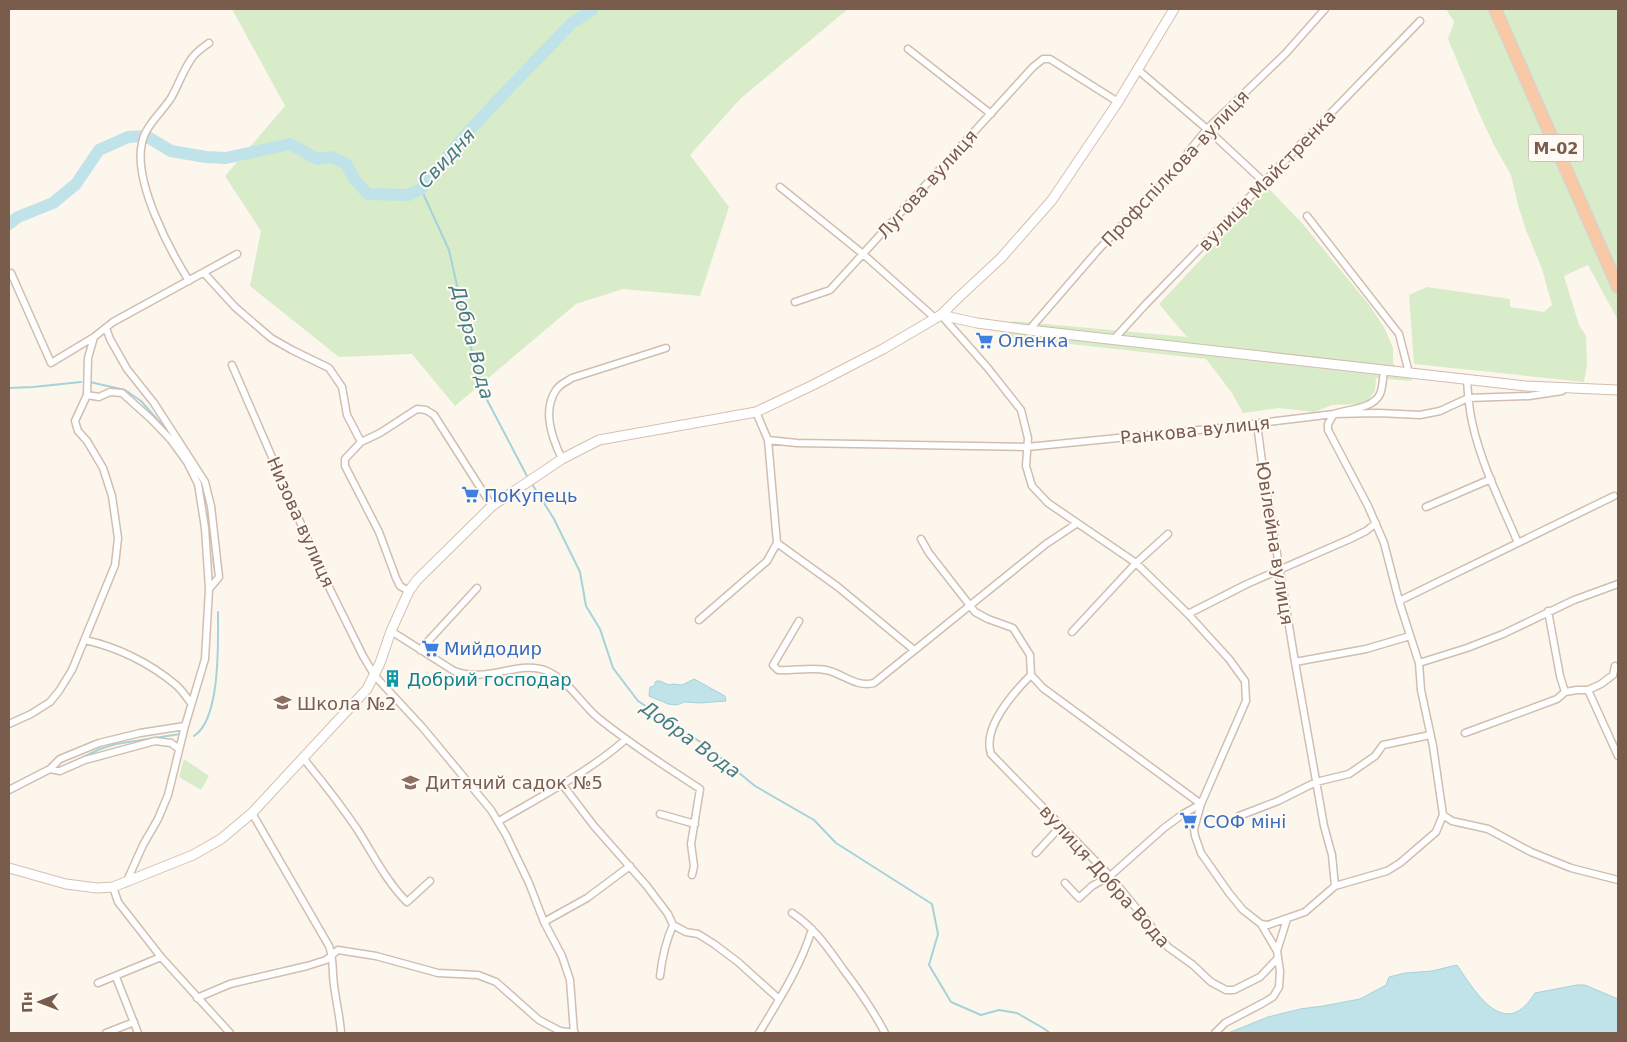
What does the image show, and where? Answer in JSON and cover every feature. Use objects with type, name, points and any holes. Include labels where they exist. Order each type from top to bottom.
[{"type":"highway","name":"М-02","points":[[1495,9],[1618,287]]},
{"type":"main road","points":[[9,868],[66,884],[97,888],[113,887],[193,855],[222,839],[252,813],[367,689],[375,676],[408,591],[492,506],[562,458],[599,440],[756,412],[848,367],[939,317],[1001,258],[1052,200],[1118,102],[1174,9]]},
{"type":"main road","points":[[939,317],[1029,330],[1467,380],[1573,389]]},
{"type":"main road","name":"Ранкова вулиця","points":[[1573,389],[1618,390]]},
{"type":"street","name":"Профспілкова вулиця","points":[[1029,330],[1099,249],[1152,192],[1182,164],[1189,151],[1208,129],[1286,53],[1325,9]]},
{"type":"street","name":"вулиця Майстренка","points":[[1114,339],[1420,21]]},
{"type":"street","points":[[189,281],[167,243],[149,197],[140,156],[146,132],[170,100],[190,60],[209,43]]},
{"type":"street","name":"Лугова вулиця","points":[[908,50],[991,114]]},
{"type":"street","name":"Лугова вулиця","points":[[795,302],[830,290],[1042,59],[1050,59],[1118,102]]},
{"type":"street","points":[[1137,69],[1208,129],[1265,183]]},
{"type":"street","name":"Лугова вулиця","points":[[780,187],[863,254]]},
{"type":"street","points":[[1307,216],[1399,334],[1409,373]]},
{"type":"street","points":[[11,274],[51,363],[94,337],[120,318],[237,254]]},
{"type":"street","points":[[863,254],[939,317],[987,367],[1021,410],[1028,438],[1026,466],[1032,486],[1048,503],[1076,524],[1136,563],[1230,659],[1245,681],[1246,701],[1201,804],[1194,836],[1201,853],[1229,893],[1243,910],[1261,924],[1278,954]]},
{"type":"street","points":[[204,273],[235,307],[271,338],[329,368],[342,386],[347,415],[361,442]]},
{"type":"street","points":[[106,328],[127,369],[154,403],[205,482],[219,577],[209,590]]},
{"type":"street","points":[[9,724],[31,714],[50,702],[59,692],[72,670],[115,565],[118,538],[112,496],[103,468],[87,441],[78,431],[75,421],[87,395],[88,358],[94,337]]},
{"type":"street","points":[[562,458],[554,441],[550,421],[550,401],[556,389],[572,378],[666,348]]},
{"type":"street","name":"Низова вулиця","points":[[232,365],[324,577],[362,656],[375,676],[422,728],[499,821],[529,883],[544,922],[562,956],[570,980],[574,1033]]},
{"type":"street","points":[[1261,924],[1268,925],[1304,912],[1335,886],[1387,871],[1400,863],[1436,832],[1444,816],[1421,690],[1419,663],[1399,600],[1384,543],[1376,523],[1328,430],[1328,424],[1334,414],[1367,406],[1380,394],[1384,370]]},
{"type":"street","points":[[1467,380],[1468,398],[1475,434],[1491,479],[1518,543]]},
{"type":"street","name":"Ранкова вулиця","points":[[768,440],[797,443],[1027,447],[1258,424],[1334,414],[1379,413],[1420,415],[1440,411],[1468,398],[1529,396],[1573,389]]},
{"type":"street","points":[[87,395],[99,397],[110,392],[122,392],[171,440],[187,462],[198,484],[205,528],[209,590],[205,659],[184,726],[168,795],[126,883]]},
{"type":"street","points":[[408,591],[400,586],[396,578],[379,532],[346,466],[345,459],[361,442],[380,433],[417,409],[426,410],[434,415],[492,506]]},
{"type":"street","points":[[699,620],[767,561],[776,543],[768,440],[756,412]]},
{"type":"street","name":"Ювілейна вулиця","points":[[1258,424],[1263,469],[1294,662],[1324,826],[1332,855],[1335,886]]},
{"type":"street","points":[[187,453],[187,462]]},
{"type":"street","points":[[1426,507],[1491,479]]},
{"type":"street","points":[[1399,600],[1614,496]]},
{"type":"street","points":[[1188,614],[1279,569],[1350,539],[1366,531],[1376,523]]},
{"type":"street","points":[[799,620],[773,665],[778,670],[826,670],[868,685],[880,680],[969,605],[1046,544],[1076,524]]},
{"type":"street","points":[[1072,632],[1136,563],[1168,534]]},
{"type":"street","points":[[921,539],[928,553],[975,612],[1013,628],[1030,655],[1030,675],[1043,688],[1201,804]]},
{"type":"street","points":[[776,543],[838,587],[914,650]]},
{"type":"street","points":[[1419,663],[1503,634],[1548,611],[1618,584]]},
{"type":"street","points":[[420,650],[476,588]]},
{"type":"street","points":[[1548,611],[1560,676],[1565,692]]},
{"type":"street","points":[[392,631],[454,671],[462,674],[481,675],[531,667],[547,671],[567,684],[587,709],[625,740],[700,789],[691,844],[694,866],[692,875]]},
{"type":"street","points":[[1294,662],[1366,649],[1410,636]]},
{"type":"street","points":[[85,640],[122,651],[177,686],[191,703]]},
{"type":"street","points":[[1466,733],[1557,699],[1565,692],[1588,690],[1601,684],[1613,674],[1615,666]]},
{"type":"street","name":"вулиця Добра Вода","points":[[1030,675],[1013,694],[995,723],[989,737],[988,746],[991,754],[1110,876],[1168,947],[1193,965],[1211,982],[1226,990],[1234,990],[1260,976],[1278,954]]},
{"type":"street","points":[[1588,690],[1618,756]]},
{"type":"street","points":[[9,790],[50,769],[60,759],[99,744],[140,733],[184,726]]},
{"type":"street","points":[[1239,816],[1278,801],[1316,782],[1349,774],[1375,756],[1383,745],[1430,735]]},
{"type":"street","points":[[499,821],[562,784],[613,751],[625,740]]},
{"type":"street","points":[[50,769],[60,771],[85,760],[155,741],[171,743],[179,749]]},
{"type":"street","points":[[303,758],[351,821],[395,891],[407,902],[430,881]]},
{"type":"street","points":[[562,784],[594,826],[630,866],[668,914],[673,925],[686,932],[698,934],[714,944],[738,962],[779,999]]},
{"type":"street","points":[[1065,884],[1079,898],[1092,886],[1110,876],[1164,828],[1201,804]]},
{"type":"street","points":[[252,813],[329,946],[332,954],[333,984],[341,1033]]},
{"type":"street","points":[[660,814],[695,824]]},
{"type":"street","points":[[1444,816],[1452,821],[1488,829],[1531,852],[1571,868],[1618,880]]},
{"type":"street","points":[[1036,853],[1061,826]]},
{"type":"street","points":[[544,922],[588,898],[630,866]]},
{"type":"street","points":[[113,887],[118,902],[161,957],[230,1033]]},
{"type":"street","points":[[792,913],[812,929],[824,943],[861,992],[885,1033]]},
{"type":"street","points":[[1215,1033],[1226,1023],[1263,1004],[1273,996],[1279,987],[1278,954],[1287,919]]},
{"type":"street","points":[[660,976],[668,937],[673,925]]},
{"type":"street","points":[[759,1033],[797,967],[812,929]]},
{"type":"street","points":[[197,998],[230,984],[326,960],[338,950],[376,956],[438,973],[478,975],[496,982],[539,1020],[560,1031],[574,1033]]},
{"type":"street","points":[[98,984],[161,957]]},
{"type":"street","points":[[116,977],[138,1033]]},
{"type":"street","points":[[106,1033],[134,1022]]},
{"type":"green space","points":[[232,9],[848,9],[740,99],[690,155],[729,207],[700,296],[623,289],[576,304],[455,406],[412,354],[339,357],[250,286],[261,231],[225,176],[285,106]]},
{"type":"green space","points":[[1446,9],[1618,9],[1618,320],[1588,265],[1564,276],[1579,325],[1586,336],[1587,364],[1584,382],[1414,364],[1409,295],[1427,287],[1510,299],[1510,307],[1544,312],[1552,305],[1542,269],[1518,205],[1511,175],[1479,113],[1448,39],[1454,22]]},
{"type":"green space","points":[[1268,188],[1302,223],[1370,306],[1385,329],[1393,348],[1393,362],[1396,369],[1414,377],[1411,381],[1376,378],[1375,391],[1367,401],[1361,404],[1332,405],[1314,412],[1279,408],[1243,413],[1232,393],[1206,359],[998,336],[1013,321],[1187,337],[1159,304]]},
{"type":"green space","points":[[184,759],[209,776],[201,790],[179,777]]},
{"type":"water","points":[[694,679],[725,696],[726,701],[684,702],[677,705],[668,704],[649,696],[650,687],[654,686],[656,681],[669,685],[682,685]]},
{"type":"water","points":[[1457,965],[1482,999],[1492,1008],[1502,1013],[1513,1013],[1524,1007],[1535,993],[1585,985],[1618,999],[1618,1033],[1228,1033],[1268,1017],[1300,1009],[1360,999],[1386,985],[1389,977],[1405,973],[1432,971]]},
{"type":"waterway","name":"Свидня","points":[[9,224],[18,217],[53,203],[76,184],[99,150],[128,137],[146,136],[171,151],[206,157],[226,158],[290,144],[317,159],[331,157],[346,164],[355,180],[368,194],[408,195],[421,189],[466,134],[572,23],[593,9]]},
{"type":"waterway","name":"Добра Вода","points":[[421,189],[449,250],[471,348],[485,396],[528,478]]},
{"type":"waterway","points":[[9,388],[81,382]]},
{"type":"waterway","points":[[90,382],[125,390],[141,401],[171,435]]},
{"type":"waterway","name":"Добра Вода","points":[[532,484],[554,519],[580,572],[586,606],[600,629],[613,668],[638,701],[705,745],[755,786],[814,820],[836,843],[932,904],[938,934],[929,965],[951,1002],[981,1015],[999,1010],[1017,1013],[1050,1033]]},
{"type":"waterway","points":[[212,543],[214,568]]},
{"type":"waterway","points":[[194,736],[203,727],[209,714],[213,697],[218,659],[218,612]]},
{"type":"waterway","points":[[69,764],[100,749],[116,744],[180,734]]},
{"type":"place","name":"Оленка","points":[[984,340]]},
{"type":"place","name":"ПоКупець","points":[[470,495]]},
{"type":"place","name":"Мийдодир","points":[[430,648]]},
{"type":"place","name":"Добрий господар","points":[[393,679]]},
{"type":"place","name":"Школа №2","points":[[283,703]]},
{"type":"place","name":"Дитячий садок №5","points":[[411,782]]},
{"type":"place","name":"СОФ міні","points":[[1189,821]]}]
